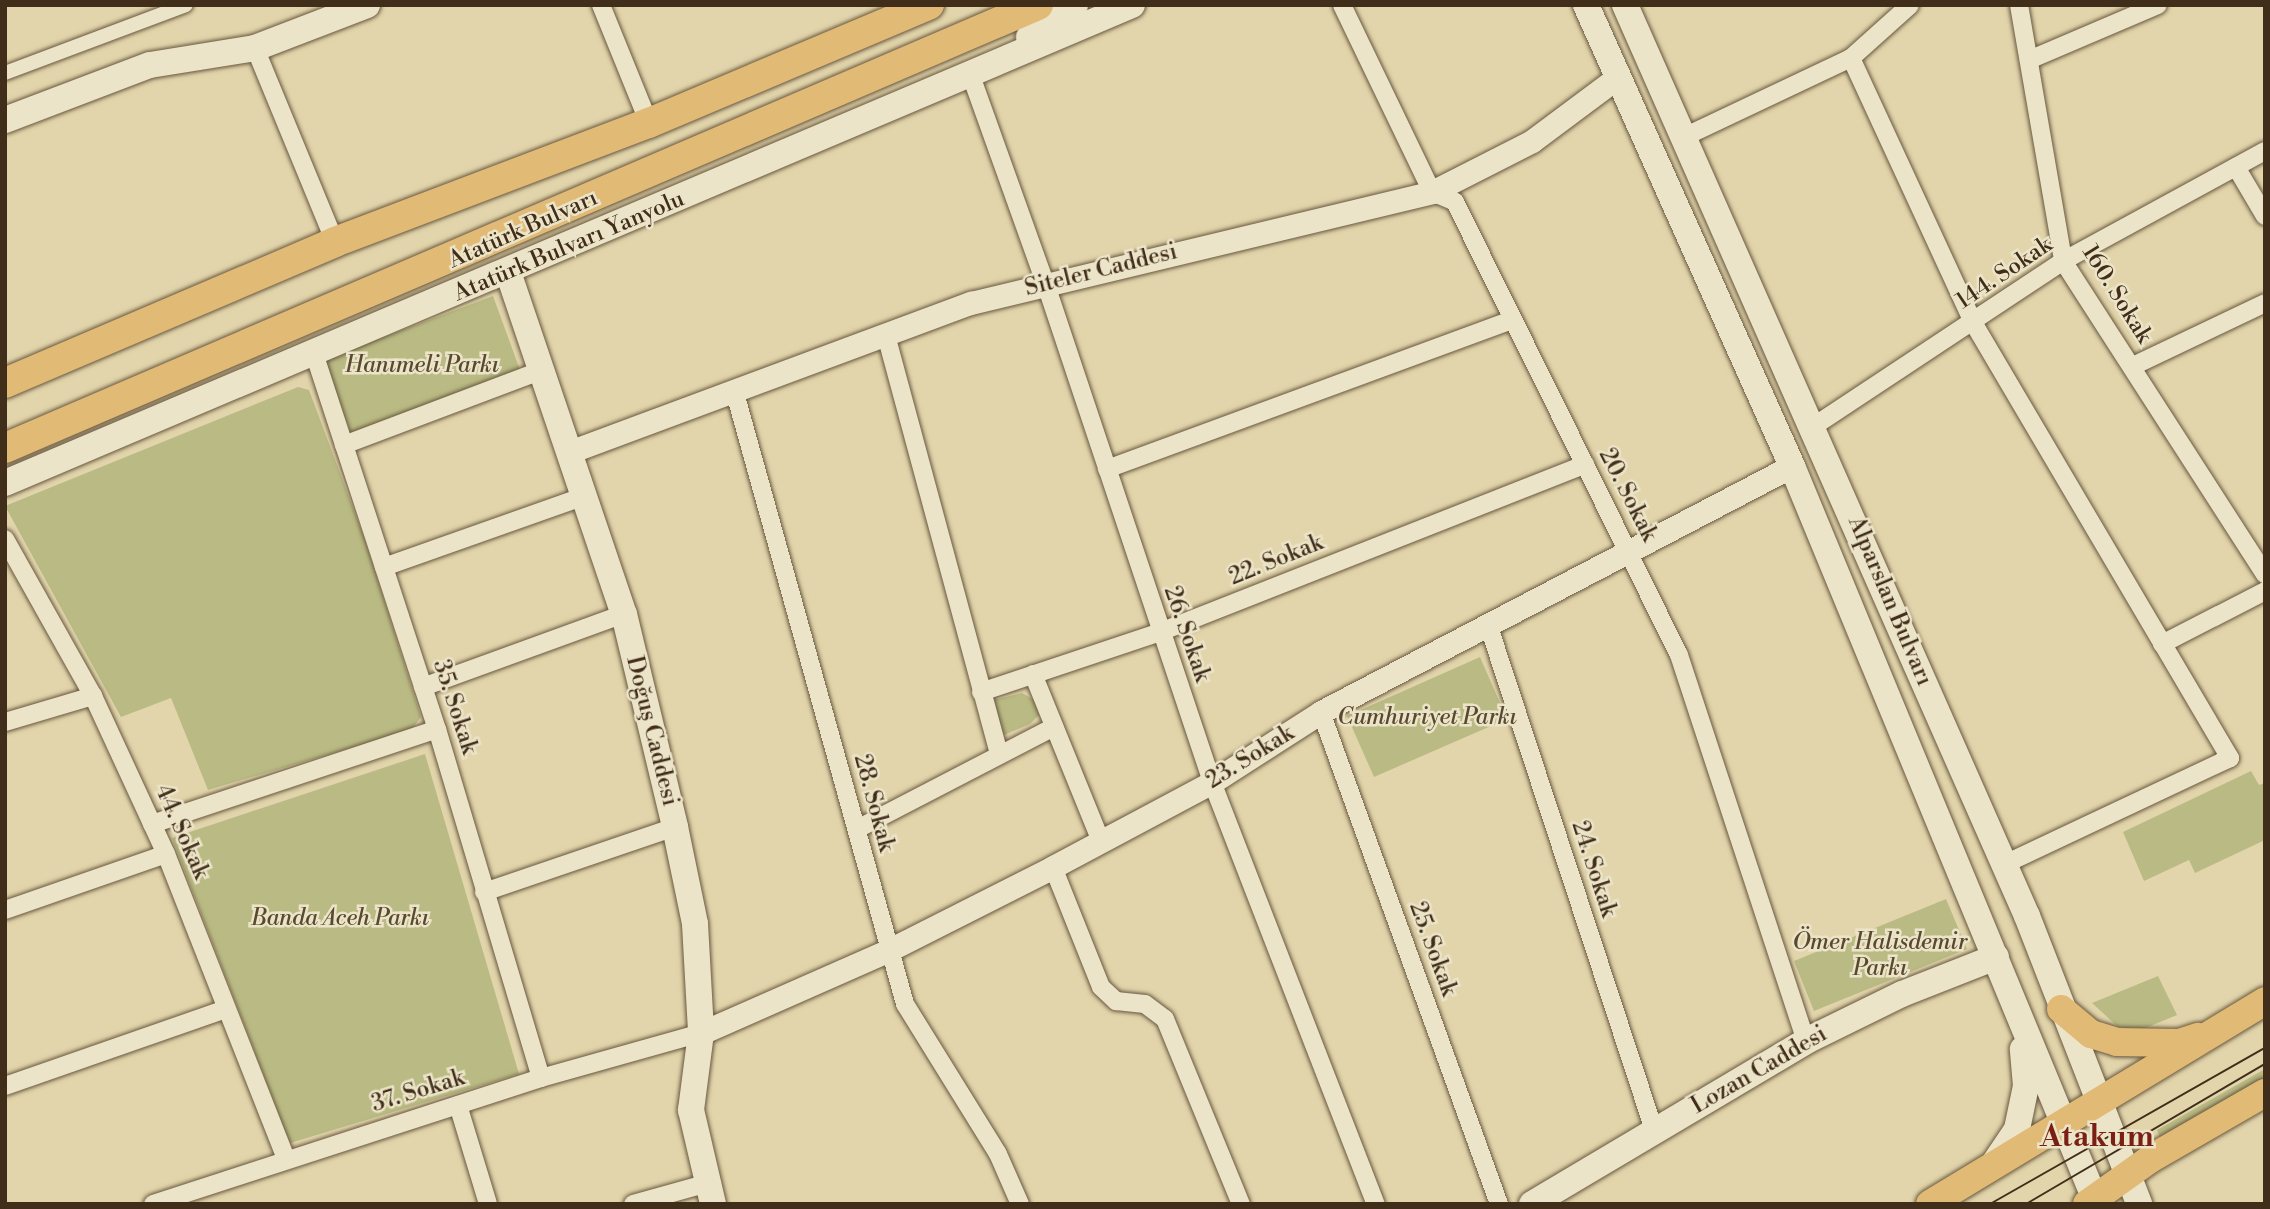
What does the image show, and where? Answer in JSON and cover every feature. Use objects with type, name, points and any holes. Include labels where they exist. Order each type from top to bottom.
[{"type":"highway","points":[[5,383],[335,242],[649,123],[888,13],[929,5]]},
{"type":"highway","name":"Atatürk Bulvarı","points":[[5,447],[1038,5]]},
{"type":"main road","points":[[5,120],[150,65],[256,48],[367,5]]},
{"type":"main road","points":[[980,69],[1074,5]]},
{"type":"main road","name":"Atatürk Bulvarı Yanyolu","points":[[5,483],[509,272],[1132,5]]},
{"type":"main road","name":"Alparslan Bulvarı","points":[[1586,5],[1792,466],[1996,957],[2093,1202]]},
{"type":"main road","name":"Alparslan Bulvarı","points":[[1625,5],[1814,425],[2005,864],[2139,1204]]},
{"type":"main road","name":"Doğuş Caddesi","points":[[509,272],[572,451],[624,614],[675,827],[695,924],[701,1032],[691,1110],[710,1193]]},
{"type":"main road","points":[[1792,466],[1814,425]]},
{"type":"main road","name":"Lozan Caddesi","points":[[1532,1204],[1806,1041],[1902,994],[1996,957]]},
{"type":"main road","points":[[1930,1204],[2061,1121],[2221,1031],[2265,1001]]},
{"type":"main road","points":[[2061,1009],[2091,1034],[2117,1042],[2179,1043],[2221,1031]]},
{"type":"main road","points":[[1995,1162],[2017,1129],[2026,1086],[2019,1016]]},
{"type":"main road","points":[[2093,1202],[2128,1176],[2265,1093]]},
{"type":"street","points":[[5,73],[186,5]]},
{"type":"street","points":[[601,5],[649,123]]},
{"type":"street","name":"20. Sokak","points":[[1342,5],[1432,192],[1455,202],[1511,320],[1679,655],[1806,1041]]},
{"type":"street","points":[[1686,136],[1851,58],[1910,5]]},
{"type":"street","name":"160. Sokak","points":[[2019,5],[2063,261],[2265,573]]},
{"type":"street","points":[[2029,60],[2158,5]]},
{"type":"street","points":[[256,48],[335,242]]},
{"type":"street","points":[[1851,58],[1974,324],[2230,758],[2005,864]]},
{"type":"street","name":"26. Sokak","points":[[980,69],[1045,282],[1212,782],[1376,1204]]},
{"type":"street","name":"Siteler Caddesi","points":[[572,451],[886,335],[1045,282],[1432,192],[1532,141],[1618,77]]},
{"type":"street","name":"144. Sokak","points":[[1814,425],[1974,324],[2063,261],[2265,151]]},
{"type":"street","points":[[2235,167],[2265,216]]},
{"type":"street","points":[[2133,366],[2265,303]]},
{"type":"street","points":[[1107,469],[1511,320]]},
{"type":"street","points":[[886,335],[999,754]]},
{"type":"street","name":"35. Sokak","points":[[314,353],[423,687],[541,1078]]},
{"type":"street","points":[[344,445],[543,370]]},
{"type":"street","name":"28. Sokak","points":[[735,393],[857,829],[887,951],[905,1004],[998,1154],[1020,1204]]},
{"type":"street","name":"22. Sokak","points":[[981,692],[1160,632],[1585,464]]},
{"type":"street","name":"23. Sokak","points":[[701,1032],[887,951],[1054,867],[1100,839],[1212,782],[1321,712],[1792,466]]},
{"type":"street","points":[[384,567],[585,496]]},
{"type":"street","name":"44. Sokak","points":[[5,539],[93,696],[166,854],[286,1158]]},
{"type":"street","points":[[2162,644],[2265,591]]},
{"type":"street","points":[[423,687],[624,614]]},
{"type":"street","name":"24. Sokak","points":[[1488,624],[1654,1130]]},
{"type":"street","points":[[1033,674],[1100,839]]},
{"type":"street","points":[[5,722],[93,696]]},
{"type":"street","name":"25. Sokak","points":[[1321,712],[1499,1204]]},
{"type":"street","points":[[857,829],[1054,727]]},
{"type":"street","points":[[152,824],[436,729]]},
{"type":"street","points":[[484,892],[675,827]]},
{"type":"street","points":[[5,910],[166,854]]},
{"type":"street","points":[[1054,867],[1101,987],[1116,1001],[1145,1004],[1165,1019],[1241,1204]]},
{"type":"street","points":[[5,1086],[226,1009]]},
{"type":"street","name":"37. Sokak","points":[[153,1204],[286,1158],[541,1078],[701,1032]]},
{"type":"street","points":[[458,1105],[488,1204]]},
{"type":"street","points":[[634,1204],[710,1193]]},
{"type":"green space","name":"Hanımeli Parkı","points":[[493,296],[520,370],[351,433],[323,360]]},
{"type":"green space","points":[[298,387],[309,390],[365,540],[421,717],[411,730],[208,790],[171,698],[121,717],[5,506]]},
{"type":"green space","name":"Cumhuriyet Parkı","points":[[1480,657],[1507,719],[1374,777],[1347,716]]},
{"type":"green space","points":[[1022,693],[1036,701],[1039,715],[1030,724],[1004,735],[995,724],[994,700]]},
{"type":"green space","name":"Banda Aceh Parkı","points":[[425,754],[519,1074],[290,1143],[172,838]]},
{"type":"green space","points":[[2251,771],[2259,785],[2265,783],[2265,840],[2195,873],[2189,860],[2144,881],[2123,832]]},
{"type":"green space","name":"Ömer Halisdemir Parkı","points":[[1946,899],[1967,949],[1814,1011],[1794,961]]},
{"type":"green space","points":[[2158,976],[2177,1015],[2138,1031],[2117,1026],[2092,1003]]},
{"type":"green space","points":[[2265,1069],[2265,1081],[2160,1138],[2157,1130]]},
{"type":"tram line","points":[[1990,1204],[2265,1048]]},
{"type":"tram line","points":[[2026,1204],[2265,1064]]},
{"type":"district","name":"Atakum","points":[[2097,1137]]}]
